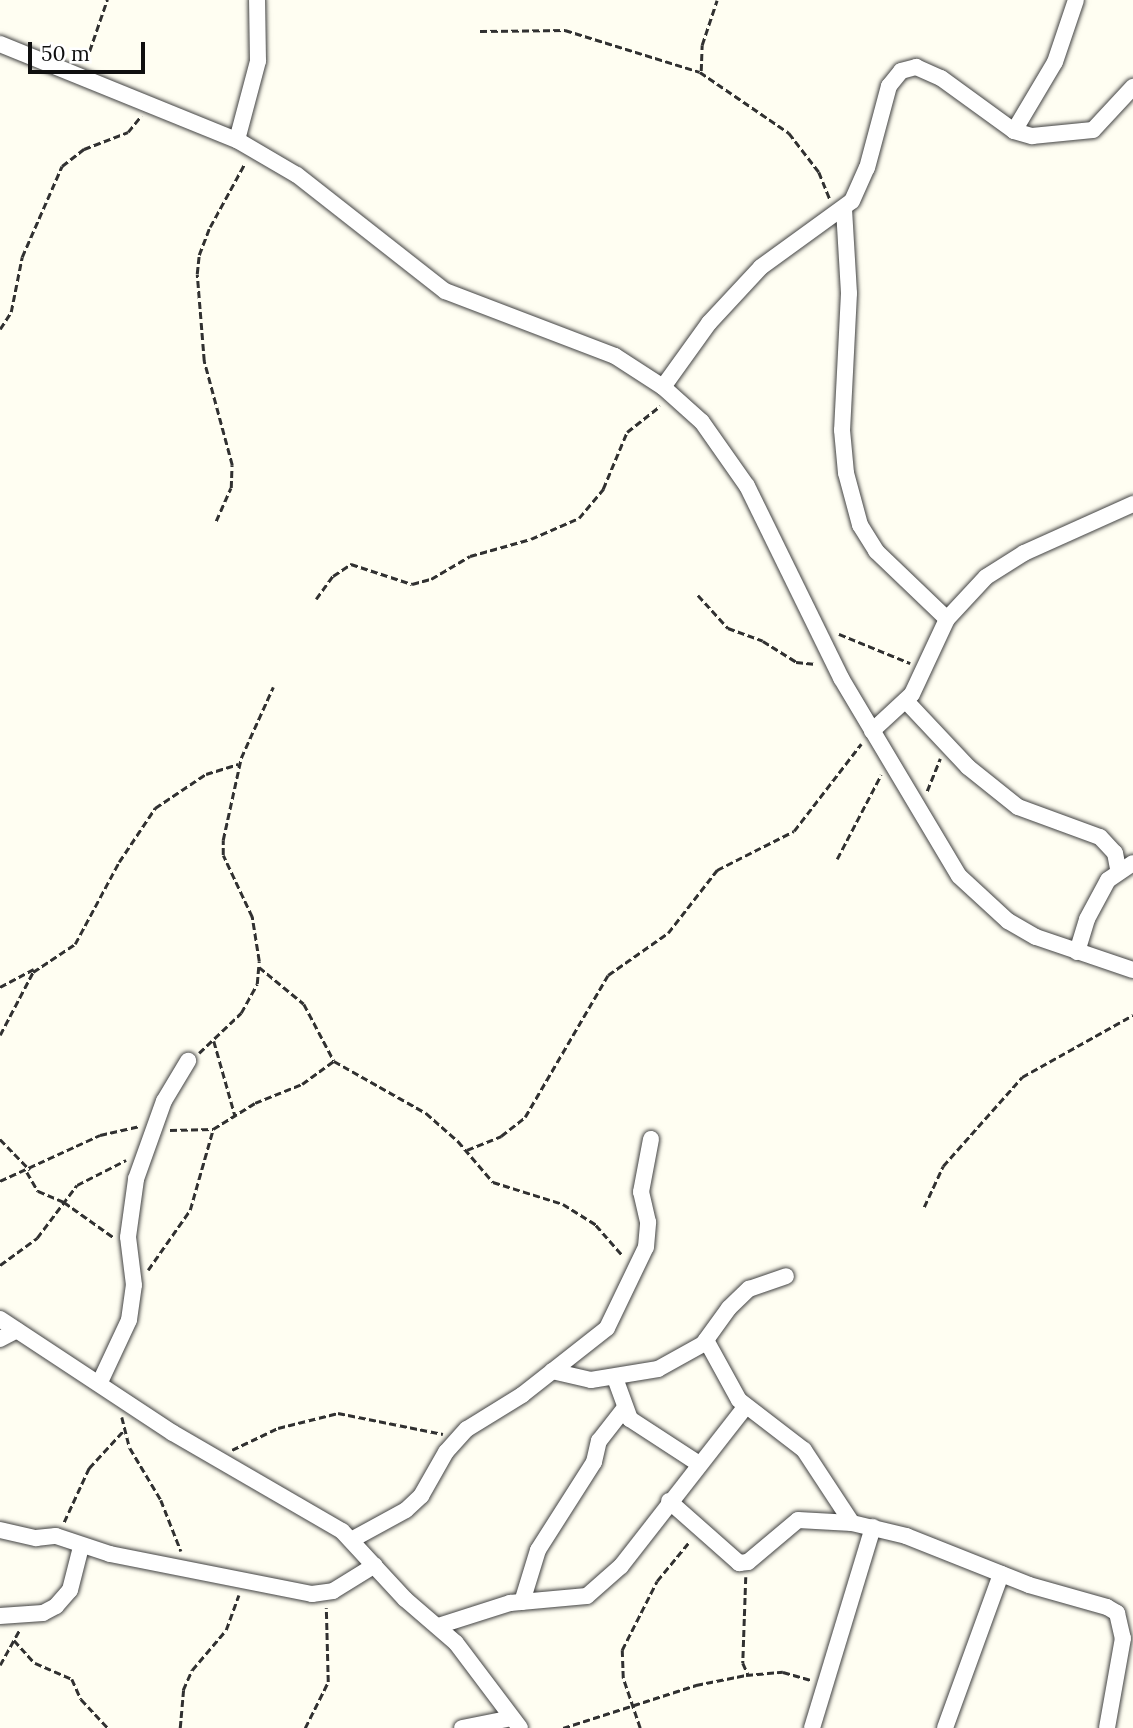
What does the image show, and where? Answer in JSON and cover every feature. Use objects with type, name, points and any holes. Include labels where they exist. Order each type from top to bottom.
[{"type":"street","points":[[237,140],[258,61],[257,0]]},
{"type":"street","points":[[1014,131],[1055,62],[1076,0]]},
{"type":"street","points":[[0,44],[253,148],[321,192],[445,291],[615,356],[669,391],[724,449],[747,486],[834,663],[960,876],[979,898],[1036,937],[1133,970]]},
{"type":"street","points":[[669,391],[709,323],[761,267],[842,211],[862,185],[889,86],[908,68],[941,78],[1014,131],[1056,137],[1093,130],[1133,87]]},
{"type":"street","points":[[842,211],[849,293],[842,404],[846,473],[860,525],[876,551],[947,619]]},
{"type":"street","points":[[872,731],[906,701],[947,619],[986,577],[1024,553],[1133,504]]},
{"type":"street","points":[[906,701],[947,744],[1017,807],[1100,836],[1126,866],[1098,897],[1077,952]]},
{"type":"street","points":[[100,1382],[126,1329],[134,1285],[128,1246],[131,1201],[153,1126],[188,1061]]},
{"type":"street","points":[[353,1539],[415,1503],[457,1437],[552,1371],[607,1328],[636,1272],[648,1237],[641,1192],[651,1139]]},
{"type":"street","points":[[552,1371],[582,1378],[615,1378],[657,1369],[688,1355],[706,1340],[738,1297],[756,1285],[786,1276]]},
{"type":"street","points":[[0,1319],[100,1382],[123,1400],[353,1539],[375,1565],[438,1626],[516,1723]]},
{"type":"street","points":[[0,1339],[17,1329]]},
{"type":"street","points":[[706,1340],[727,1382],[747,1406],[804,1450],[852,1523]]},
{"type":"street","points":[[615,1378],[623,1410],[641,1430],[699,1464]]},
{"type":"street","points":[[438,1626],[467,1614],[522,1602],[587,1596],[621,1566],[668,1502],[747,1406]]},
{"type":"street","points":[[522,1602],[538,1550],[594,1462],[599,1441],[623,1410]]},
{"type":"street","points":[[668,1502],[744,1564],[798,1520],[852,1523],[873,1527],[1117,1614],[1122,1651],[1107,1728]]},
{"type":"street","points":[[812,1728],[873,1527]]},
{"type":"street","points":[[0,1530],[36,1538],[60,1537],[80,1547],[324,1594],[375,1565]]},
{"type":"street","points":[[0,1616],[43,1613],[65,1598],[80,1547]]},
{"type":"street","points":[[945,1728],[1001,1574]]},
{"type":"street","points":[[462,1728],[516,1723]]},
{"type":"path","points":[[80,77],[107,0]]},
{"type":"path","points":[[701,72],[702,45],[717,0]]},
{"type":"path","points":[[480,31],[565,30],[701,72],[789,133],[811,160],[842,211]]},
{"type":"path","points":[[0,329],[11,312],[23,257],[62,166],[84,149],[128,132],[149,104]]},
{"type":"path","points":[[216,521],[231,488],[232,465],[204,361],[197,299],[198,255],[253,148]]},
{"type":"path","points":[[316,598],[333,576],[351,564],[412,584],[430,579],[470,556],[531,539],[579,518],[603,489],[627,432],[669,391]]},
{"type":"path","points":[[698,595],[728,628],[763,640],[784,657],[810,664],[834,663]]},
{"type":"path","points":[[816,627],[886,650],[921,669]]},
{"type":"path","points":[[188,1061],[214,1041],[248,1003],[259,967],[252,918],[223,855],[240,764],[273,687]]},
{"type":"path","points":[[467,1150],[501,1136],[525,1117],[608,975],[668,933],[717,870],[794,831],[833,774],[872,731]]},
{"type":"path","points":[[923,815],[929,783],[947,744]]},
{"type":"path","points":[[837,859],[890,761]]},
{"type":"path","points":[[0,987],[75,944],[118,862],[156,808],[206,774],[240,764]]},
{"type":"path","points":[[0,1035],[39,967]]},
{"type":"path","points":[[259,967],[304,1003],[334,1061],[426,1114],[467,1150],[493,1182],[542,1195],[596,1225],[636,1272]]},
{"type":"path","points":[[924,1207],[943,1166],[1022,1077],[1133,1015]]},
{"type":"path","points":[[214,1041],[235,1115]]},
{"type":"path","points":[[0,1181],[29,1171],[117,1129],[153,1126],[183,1132],[213,1129],[235,1115],[302,1084],[334,1061]]},
{"type":"path","points":[[134,1285],[190,1210],[213,1129]]},
{"type":"path","points":[[0,1139],[29,1171],[38,1191],[64,1202],[128,1246]]},
{"type":"path","points":[[0,1265],[37,1238],[64,1202],[92,1176],[146,1149]]},
{"type":"path","points":[[123,1400],[124,1430],[161,1500],[179,1543],[184,1568]]},
{"type":"path","points":[[220,1457],[278,1428],[338,1413],[457,1437]]},
{"type":"path","points":[[60,1537],[89,1468],[124,1430]]},
{"type":"path","points":[[640,1728],[621,1665],[622,1650],[657,1581],[700,1529]]},
{"type":"path","points":[[744,1564],[748,1611],[743,1662],[749,1675]]},
{"type":"path","points":[[180,1728],[183,1690],[192,1670],[226,1630],[244,1578]]},
{"type":"path","points":[[305,1728],[328,1682],[324,1594]]},
{"type":"path","points":[[0,1665],[27,1614]]},
{"type":"path","points":[[14,1640],[35,1663],[72,1679],[85,1705],[108,1728]]},
{"type":"path","points":[[563,1728],[631,1705],[749,1675],[794,1673],[824,1686]]}]
